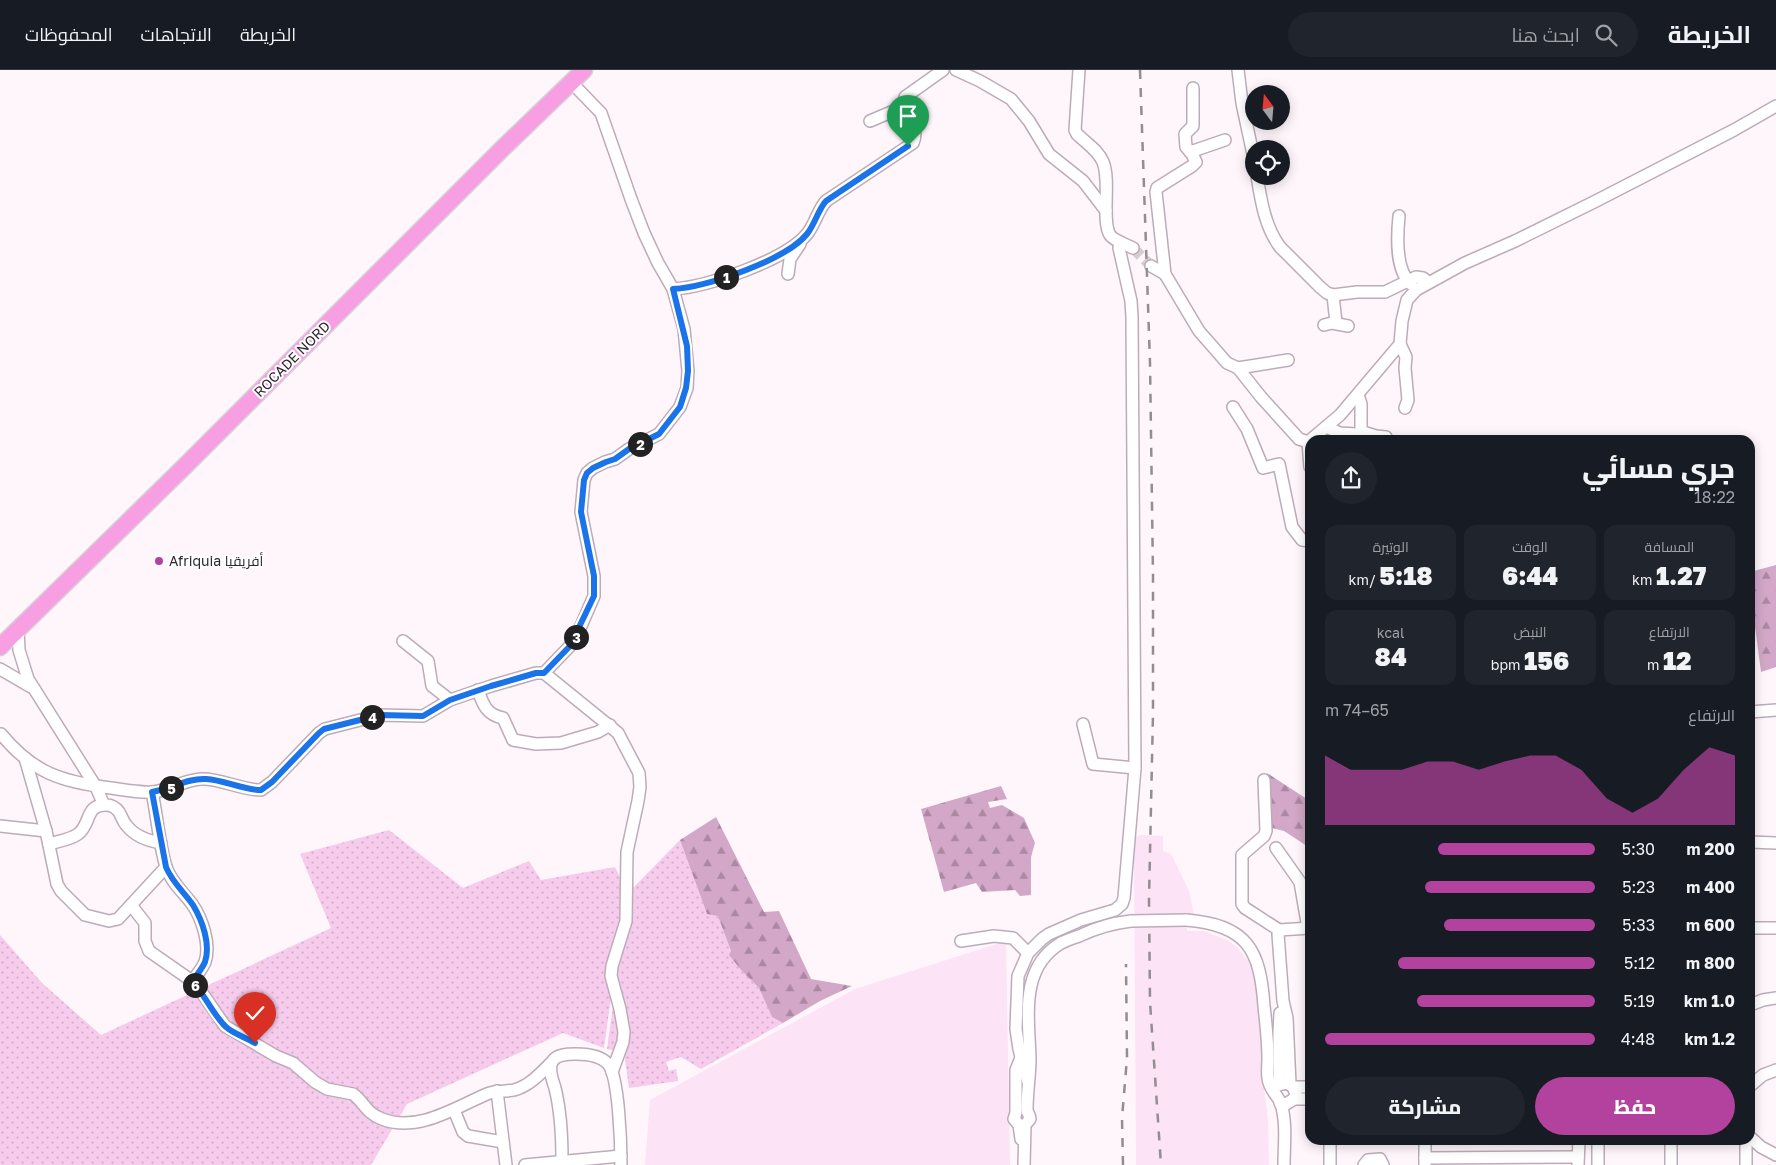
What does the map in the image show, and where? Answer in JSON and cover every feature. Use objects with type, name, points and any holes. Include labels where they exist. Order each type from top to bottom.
[{"type":"highway","name":"ROCADE NORD","points":[[0,647],[584,70]]},
{"type":"street","points":[[673,289],[687,288],[718,280],[767,260],[794,246],[807,234],[826,201],[913,143],[915,133],[913,125],[903,107],[905,97],[943,70]]},
{"type":"street","points":[[956,70],[980,81],[1011,100],[1029,121],[1049,154],[1083,181],[1106,211]]},
{"type":"street","points":[[1079,70],[1075,130],[1097,152],[1104,164],[1107,184],[1106,211],[1109,233],[1120,242],[1133,248]]},
{"type":"street","points":[[1238,70],[1250,140]]},
{"type":"street","points":[[544,673],[570,646],[594,596],[594,576],[581,512],[584,480],[587,473],[593,468],[615,459],[629,449],[659,434],[680,407],[686,388],[688,371],[687,346],[673,289],[658,263],[630,199],[601,113],[571,82]]},
{"type":"street","points":[[1193,88],[1193,126],[1185,134],[1186,147],[1196,162],[1157,188],[1156,192],[1165,274],[1199,331],[1227,363],[1238,368],[1254,389],[1299,439],[1305,441]]},
{"type":"street","points":[[1405,408],[1408,400],[1405,368],[1406,357],[1400,344],[1402,321],[1407,300],[1416,290],[1465,263],[1594,202],[1734,130],[1776,106]]},
{"type":"street","points":[[870,122],[903,107]]},
{"type":"street","points":[[1190,152],[1225,140]]},
{"type":"street","points":[[1259,185],[1268,226],[1274,239],[1328,293],[1333,295],[1357,292],[1384,292],[1407,280],[1420,277],[1428,282]]},
{"type":"street","points":[[1399,216],[1398,247],[1404,276],[1416,290]]},
{"type":"street","points":[[788,274],[790,259],[803,238]]},
{"type":"street","points":[[1028,1082],[1016,1029],[1018,976],[1028,953],[1049,934],[1081,920],[1116,910],[1122,904],[1124,898],[1135,768],[1132,317],[1131,301],[1119,248],[1120,242]]},
{"type":"street","points":[[1151,266],[1165,274]]},
{"type":"street","points":[[1324,325],[1342,325],[1333,295]]},
{"type":"street","points":[[1316,435],[1358,395],[1400,344]]},
{"type":"street","points":[[1238,368],[1288,360]]},
{"type":"street","points":[[1358,395],[1361,404],[1358,435]]},
{"type":"street","points":[[1233,407],[1247,429],[1263,468],[1279,464],[1292,528],[1302,540],[1305,540]]},
{"type":"street","points":[[1326,427],[1336,433],[1351,435]]},
{"type":"street","points":[[1362,435],[1369,433],[1374,435]]},
{"type":"street","points":[[18,629],[21,660],[33,688],[96,787],[104,805]]},
{"type":"street","points":[[403,641],[428,662],[432,686],[450,700]]},
{"type":"street","points":[[0,669],[33,688]]},
{"type":"street","points":[[1,734],[13,748],[34,766],[57,777],[96,787],[152,792],[199,779],[216,780],[261,790],[272,782],[324,729],[380,715],[423,716],[450,700],[478,690],[536,673],[544,673],[618,733],[626,745],[639,773],[638,801],[627,852],[626,921],[612,966],[611,976],[624,1032],[623,1042],[612,1072]]},
{"type":"street","points":[[478,690],[488,712],[505,720],[510,737],[517,742],[556,744],[598,732],[610,725]]},
{"type":"street","points":[[1755,712],[1776,710]]},
{"type":"street","points":[[1083,724],[1093,764],[1135,768]]},
{"type":"street","points":[[25,758],[46,831],[57,884],[61,891],[82,913],[112,921],[118,919],[166,867]]},
{"type":"street","points":[[1264,780],[1266,830],[1264,836],[1242,855],[1242,904],[1248,911],[1279,930],[1305,928]]},
{"type":"street","points":[[152,792],[166,867],[170,876],[192,904],[203,926],[206,946],[205,960],[201,970],[192,981]]},
{"type":"street","points":[[48,844],[79,834],[85,827],[92,810],[97,806],[104,805],[115,808],[126,825],[138,836],[161,844]]},
{"type":"street","points":[[0,826],[46,831]]},
{"type":"street","points":[[1755,842],[1776,843]]},
{"type":"street","points":[[1276,848],[1300,882],[1305,908]]},
{"type":"street","points":[[131,905],[145,923],[145,941],[149,951],[192,981],[225,1026],[276,1056],[292,1063],[315,1082],[327,1089],[353,1094],[364,1107],[382,1119],[410,1122],[441,1115],[497,1091],[520,1088],[532,1081],[555,1058],[563,1055],[596,1056],[608,1063],[612,1072],[616,1094],[621,1161],[562,1160],[525,1165]]},
{"type":"street","points":[[1022,1119],[1030,1059],[1028,1011],[1031,985],[1036,971],[1045,957],[1061,943],[1113,923],[1131,921],[1186,920],[1218,925],[1244,940],[1254,954],[1263,984],[1269,1085],[1285,1093],[1305,1098]]},
{"type":"street","points":[[1755,928],[1776,928]]},
{"type":"street","points":[[1279,930],[1283,1001],[1279,1033],[1285,1093],[1284,1165]]},
{"type":"street","points":[[961,940],[994,936],[1013,938],[1028,953]]},
{"type":"street","points":[[1755,1003],[1776,998]]},
{"type":"street","points":[[1024,1165],[1022,1119],[1016,1070],[1028,1038]]},
{"type":"street","points":[[551,1064],[559,1109],[562,1160]]},
{"type":"street","points":[[1755,1081],[1763,1074],[1776,1070]]},
{"type":"street","points":[[1285,1093],[1305,1088]]},
{"type":"street","points":[[497,1091],[506,1165]]},
{"type":"street","points":[[454,1110],[463,1132],[468,1136],[503,1142]]},
{"type":"street","points":[[1755,1142],[1769,1153],[1776,1155]]},
{"type":"street","points":[[1330,1145],[1330,1165]]},
{"type":"street","points":[[1425,1145],[1425,1162],[1578,1161],[1579,1145]]},
{"type":"street","points":[[1598,1145],[1598,1165]]},
{"type":"street","points":[[1671,1145],[1671,1165]]},
{"type":"street","points":[[1746,1145],[1746,1165]]},
{"type":"street","points":[[1364,1165],[1368,1160],[1380,1160],[1382,1165]]},
{"type":"shaded area","points":[[389,830],[463,888],[529,861],[541,880],[615,867],[626,890],[604,1048],[563,1033],[407,1104],[371,1165],[0,1165],[0,935],[42,983],[101,1035],[331,928],[300,854]]},
{"type":"shaded area","points":[[1141,835],[1163,836],[1163,851],[1171,854],[1189,891],[1194,915],[1186,915],[1187,931],[1204,931],[1227,940],[1238,948],[1248,961],[1254,976],[1262,1027],[1269,1165],[1136,1165],[1134,841],[1136,837]]},
{"type":"shaded area","points":[[680,840],[707,914],[718,915],[731,951],[742,971],[759,988],[772,1017],[783,1023],[701,1069],[681,1057],[666,1062],[669,1071],[676,1069],[678,1081],[629,1088],[624,1052],[607,1049],[629,892]]},
{"type":"shaded area","points":[[1006,941],[1010,1165],[645,1165],[650,1100],[855,989]]},
{"type":"green space","points":[[1776,565],[1776,667],[1761,672],[1755,627],[1755,571]]},
{"type":"green space","points":[[1267,773],[1305,798],[1305,845],[1284,831],[1272,828]]},
{"type":"green space","points":[[1001,786],[1007,799],[988,802],[990,808],[1002,805],[1024,818],[1035,843],[1031,857],[1031,895],[1020,896],[1015,890],[982,892],[976,883],[944,892],[921,809]]},
{"type":"green space","points":[[716,817],[764,912],[779,911],[811,979],[852,986],[820,1001],[783,1023],[772,1017],[759,988],[729,955],[731,951],[718,916],[707,914],[680,840]]},
{"type":"tunnel","points":[[1133,248],[1151,266]]},
{"type":"railway","points":[[1140,70],[1150,363],[1153,575],[1153,714],[1149,899],[1150,1002],[1161,1165]]},
{"type":"railway","points":[[1123,1165],[1122,1118],[1127,1058],[1126,964]]},
{"type":"place","name":"Afriquia أفريقيا","points":[[159,561]]},
{"type":"route","points":[[255,1043],[225,1026],[210,1003],[192,981],[201,970],[207,952],[203,926],[192,904],[170,876],[166,867],[152,792],[199,779],[216,780],[261,790],[272,782],[324,729],[386,714],[423,716],[450,700],[536,673],[544,673],[570,646],[594,596],[594,576],[581,512],[584,480],[587,473],[593,468],[615,459],[629,449],[659,434],[680,407],[686,388],[688,371],[687,346],[680,311],[673,289],[702,285],[718,280],[767,260],[794,246],[807,234],[826,201],[908,146]]}]
